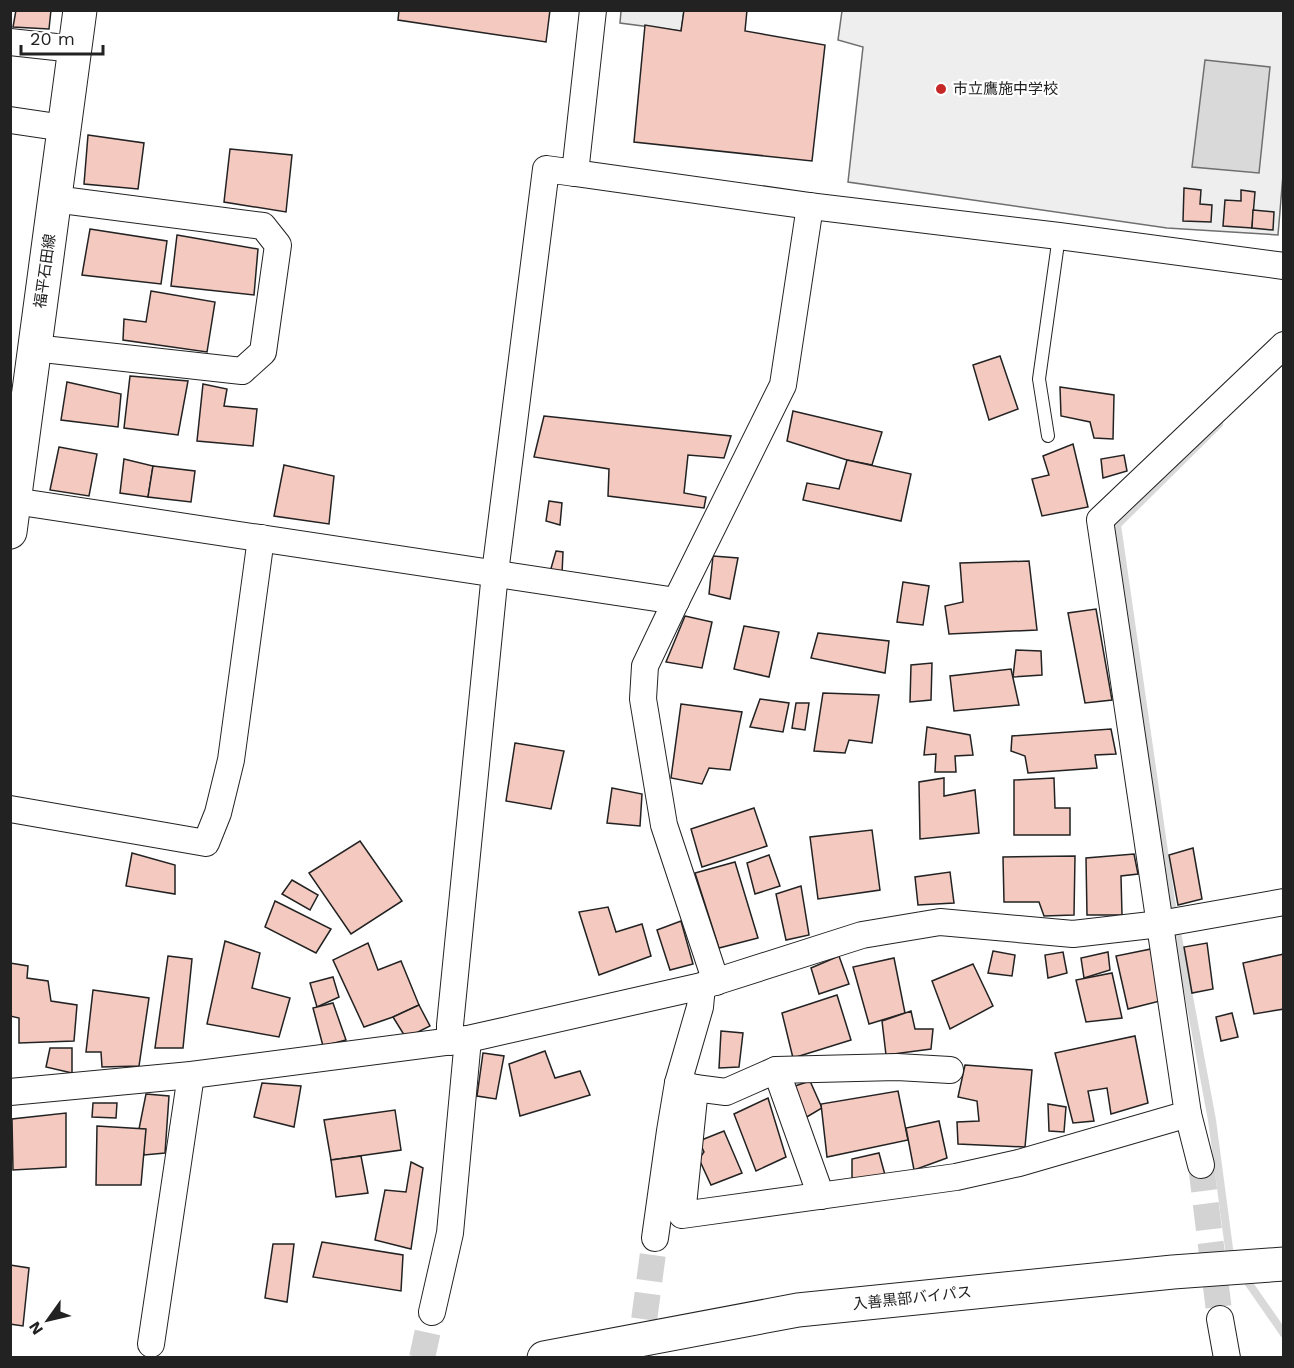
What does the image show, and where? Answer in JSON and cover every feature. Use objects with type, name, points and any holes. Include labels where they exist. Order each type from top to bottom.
[{"type":"main road","name":"福平石田線","points":[[12,516],[18,412],[34,348],[80,10]]},
{"type":"main road","name":"入善黒部バイパス","points":[[544,1358],[798,1310],[1173,1272],[1284,1264]]},
{"type":"street","points":[[575,173],[593,10]]},
{"type":"street","points":[[10,42],[74,49]]},
{"type":"street","points":[[10,120],[64,128]]},
{"type":"street","points":[[432,1312],[450,1233],[459,1040],[451,1013],[495,573],[546,169],[810,206],[1284,266]]},
{"type":"street","points":[[34,348],[242,371],[263,352],[278,245],[263,226],[54,199]]},
{"type":"street","points":[[810,206],[783,385],[645,666],[643,699],[664,825],[709,984],[700,1007],[686,1086],[682,1215],[956,1177],[1009,1166],[1188,1114]]},
{"type":"street","points":[[1201,1165],[1188,1114],[1100,520],[1284,345]]},
{"type":"street","points":[[12,516],[261,538],[676,601]]},
{"type":"street","points":[[10,809],[206,843],[218,813],[231,760],[261,538]]},
{"type":"street","points":[[10,1092],[191,1075],[459,1040],[709,984],[862,935],[940,922],[1072,934],[1160,924],[1284,902]]},
{"type":"street","points":[[686,1086],[726,1092],[776,1070],[897,1066],[951,1070]]},
{"type":"street","points":[[776,1070],[821,1196]]},
{"type":"street","points":[[151,1344],[191,1075]]},
{"type":"street","points":[[655,1238],[670,1131],[686,1086]]},
{"type":"street","points":[[1220,1318],[1227,1358]]},
{"type":"lane","points":[[1048,436],[1039,379],[1059,236]]},
{"type":"shaded area","points":[[621,11],[684,11],[681,31],[620,23]]},
{"type":"shaded area","name":"市立鷹施中学校","points":[[842,11],[1283,11],[1284,163],[1278,235],[1167,228],[848,182],[863,47],[838,40]]},
{"type":"shaded area","points":[[1205,60],[1270,67],[1259,173],[1192,167]]},
{"type":"building","points":[[16,10],[51,10],[49,29],[13,27]]},
{"type":"building","points":[[399,10],[550,10],[546,42],[398,20]]},
{"type":"building","points":[[684,10],[747,10],[745,31],[825,45],[812,161],[634,142],[645,25],[681,31]]},
{"type":"building","points":[[88,135],[144,143],[138,189],[84,184]]},
{"type":"building","points":[[230,149],[292,155],[286,212],[224,202]]},
{"type":"building","points":[[1184,188],[1201,190],[1200,204],[1212,205],[1211,222],[1183,221]]},
{"type":"building","points":[[1241,190],[1255,192],[1252,228],[1223,226],[1225,200],[1241,201]]},
{"type":"building","points":[[1253,210],[1274,212],[1273,230],[1252,228]]},
{"type":"building","points":[[90,229],[167,241],[161,284],[82,275]]},
{"type":"building","points":[[177,235],[258,249],[254,295],[171,286]]},
{"type":"building","points":[[151,291],[215,302],[207,352],[123,340],[124,319],[146,322]]},
{"type":"building","points":[[1000,356],[1018,409],[989,420],[973,365]]},
{"type":"building","points":[[130,376],[188,381],[178,435],[124,428]]},
{"type":"building","points":[[67,382],[121,394],[118,427],[61,420]]},
{"type":"building","points":[[203,384],[227,389],[224,406],[257,409],[253,446],[197,441]]},
{"type":"building","points":[[1060,387],[1114,395],[1113,439],[1094,438],[1090,422],[1061,416]]},
{"type":"building","points":[[793,411],[882,432],[872,465],[847,460],[787,441]]},
{"type":"building","points":[[544,416],[731,436],[724,458],[688,455],[684,493],[706,497],[704,508],[608,496],[609,469],[534,457]]},
{"type":"building","points":[[1073,444],[1088,507],[1042,516],[1032,479],[1049,475],[1043,456]]},
{"type":"building","points":[[59,447],[97,454],[89,496],[50,490]]},
{"type":"building","points":[[1124,455],[1127,471],[1103,478],[1101,459]]},
{"type":"building","points":[[124,459],[153,466],[148,497],[120,493]]},
{"type":"building","points":[[847,460],[911,474],[901,521],[803,500],[807,483],[839,489]]},
{"type":"building","points":[[284,465],[334,476],[329,524],[274,516]]},
{"type":"building","points":[[153,466],[195,471],[191,502],[148,497]]},
{"type":"building","points":[[549,501],[562,503],[560,525],[546,521]]},
{"type":"building","points":[[556,551],[563,552],[562,574],[550,572]]},
{"type":"building","points":[[713,556],[738,558],[730,599],[709,594]]},
{"type":"building","points":[[1029,561],[1037,630],[949,634],[945,606],[963,602],[960,563]]},
{"type":"building","points":[[903,582],[929,586],[923,625],[897,622]]},
{"type":"building","points":[[1096,609],[1112,700],[1085,703],[1068,613]]},
{"type":"building","points":[[685,616],[712,622],[702,668],[666,662]]},
{"type":"building","points":[[744,626],[779,632],[769,677],[734,669]]},
{"type":"building","points":[[818,633],[889,641],[885,673],[811,658]]},
{"type":"building","points":[[1016,650],[1041,651],[1042,675],[1013,677]]},
{"type":"building","points":[[932,663],[931,700],[910,702],[911,665]]},
{"type":"building","points":[[1011,669],[1019,705],[954,711],[950,676]]},
{"type":"building","points":[[823,693],[879,695],[872,743],[849,740],[845,753],[814,751]]},
{"type":"building","points":[[760,699],[789,703],[783,732],[750,727]]},
{"type":"building","points":[[796,703],[809,703],[805,730],[792,728]]},
{"type":"building","points":[[681,704],[742,712],[730,770],[709,768],[702,784],[671,778]]},
{"type":"building","points":[[927,727],[970,735],[973,755],[955,756],[956,772],[935,772],[936,754],[924,755]]},
{"type":"building","points":[[1111,729],[1116,754],[1095,755],[1097,768],[1028,773],[1025,756],[1011,751],[1012,736]]},
{"type":"building","points":[[515,743],[564,751],[551,809],[506,801]]},
{"type":"building","points":[[944,778],[944,796],[975,790],[979,833],[920,839],[919,782]]},
{"type":"building","points":[[1054,778],[1055,808],[1070,808],[1070,835],[1014,835],[1014,780]]},
{"type":"building","points":[[612,788],[642,794],[640,826],[607,823]]},
{"type":"building","points":[[754,808],[767,846],[702,867],[691,829]]},
{"type":"building","points":[[872,830],[880,890],[818,899],[810,837]]},
{"type":"building","points":[[360,841],[402,901],[351,934],[309,873]]},
{"type":"building","points":[[1193,848],[1202,899],[1178,905],[1169,855]]},
{"type":"building","points":[[132,853],[175,865],[175,894],[126,886]]},
{"type":"building","points":[[1134,854],[1138,874],[1121,876],[1122,915],[1087,915],[1086,858]]},
{"type":"building","points":[[769,855],[780,886],[755,894],[747,863]]},
{"type":"building","points":[[1075,856],[1074,915],[1044,916],[1039,902],[1004,902],[1003,857]]},
{"type":"building","points":[[735,862],[758,938],[719,948],[695,873]]},
{"type":"building","points":[[950,872],[954,903],[918,905],[915,877]]},
{"type":"building","points":[[292,880],[318,895],[310,910],[282,894]]},
{"type":"building","points":[[801,886],[809,935],[786,940],[776,894]]},
{"type":"building","points":[[275,901],[331,929],[316,953],[265,927]]},
{"type":"building","points":[[608,907],[616,932],[642,924],[651,956],[599,975],[579,912]]},
{"type":"building","points":[[681,921],[693,964],[670,970],[657,930]]},
{"type":"building","points":[[225,941],[260,953],[252,988],[290,998],[279,1037],[207,1024]]},
{"type":"building","points":[[368,943],[378,970],[401,961],[419,1005],[364,1027],[333,960]]},
{"type":"building","points":[[1207,943],[1213,989],[1192,993],[1184,947]]},
{"type":"building","points":[[1151,949],[1160,1001],[1128,1009],[1116,956]]},
{"type":"building","points":[[993,951],[1015,955],[1012,976],[988,973]]},
{"type":"building","points":[[1063,952],[1067,973],[1048,978],[1045,955]]},
{"type":"building","points":[[1108,952],[1110,970],[1084,978],[1081,958]]},
{"type":"building","points":[[1284,954],[1284,1009],[1254,1014],[1243,963]]},
{"type":"building","points":[[168,956],[192,959],[183,1048],[155,1048]]},
{"type":"building","points":[[839,956],[849,984],[819,994],[811,968]]},
{"type":"building","points":[[894,958],[905,1013],[869,1024],[853,967]]},
{"type":"building","points":[[10,963],[28,966],[27,978],[48,981],[51,1001],[77,1005],[74,1041],[19,1043],[19,1018],[10,1016]]},
{"type":"building","points":[[973,964],[993,1006],[950,1029],[932,981]]},
{"type":"building","points":[[1112,973],[1122,1018],[1086,1022],[1076,980]]},
{"type":"building","points":[[333,977],[339,997],[317,1007],[310,983]]},
{"type":"building","points":[[93,990],[149,998],[139,1066],[102,1067],[101,1052],[86,1052]]},
{"type":"building","points":[[837,995],[851,1040],[793,1058],[782,1013]]},
{"type":"building","points":[[333,1003],[346,1040],[323,1046],[313,1008]]},
{"type":"building","points":[[419,1005],[430,1026],[406,1038],[393,1017]]},
{"type":"building","points":[[911,1011],[915,1029],[933,1029],[931,1049],[886,1055],[882,1021]]},
{"type":"building","points":[[1232,1013],[1238,1037],[1221,1041],[1216,1017]]},
{"type":"building","points":[[721,1031],[743,1033],[739,1067],[719,1068]]},
{"type":"building","points":[[1135,1036],[1148,1103],[1111,1114],[1107,1088],[1088,1091],[1094,1121],[1073,1123],[1055,1053]]},
{"type":"building","points":[[50,1048],[72,1048],[72,1073],[46,1067]]},
{"type":"building","points":[[545,1051],[555,1078],[580,1071],[590,1095],[520,1116],[509,1064]]},
{"type":"building","points":[[483,1053],[504,1056],[496,1099],[477,1096]]},
{"type":"building","points":[[965,1065],[1032,1070],[1025,1147],[958,1144],[957,1122],[979,1121],[977,1101],[958,1097]]},
{"type":"building","points":[[810,1081],[822,1108],[805,1118],[795,1086]]},
{"type":"building","points":[[262,1083],[301,1086],[294,1127],[254,1117]]},
{"type":"building","points":[[898,1091],[908,1140],[827,1157],[821,1104]]},
{"type":"building","points":[[146,1094],[169,1096],[165,1153],[144,1155],[139,1129]]},
{"type":"building","points":[[768,1098],[786,1157],[756,1171],[734,1114]]},
{"type":"building","points":[[93,1103],[117,1103],[116,1118],[92,1117]]},
{"type":"building","points":[[1048,1104],[1066,1107],[1064,1132],[1049,1131]]},
{"type":"building","points":[[395,1110],[401,1150],[331,1160],[324,1120]]},
{"type":"building","points":[[66,1113],[66,1167],[13,1170],[12,1119]]},
{"type":"building","points":[[939,1121],[947,1158],[914,1170],[906,1128]]},
{"type":"building","points":[[97,1126],[146,1129],[141,1185],[96,1185]]},
{"type":"building","points":[[724,1131],[742,1173],[711,1185],[699,1159],[704,1152],[699,1141]]},
{"type":"building","points":[[879,1153],[885,1175],[852,1180],[852,1159]]},
{"type":"building","points":[[361,1156],[368,1193],[336,1197],[331,1160]]},
{"type":"building","points":[[411,1162],[423,1168],[411,1249],[375,1240],[385,1190],[406,1192]]},
{"type":"building","points":[[322,1242],[403,1255],[401,1291],[313,1277]]},
{"type":"building","points":[[273,1244],[294,1244],[287,1302],[265,1298]]},
{"type":"building","points":[[10,1265],[29,1268],[23,1326],[10,1324]]},
{"type":"waterway","points":[[1219,424],[1117,525],[1171,900],[1212,1120],[1230,1256],[1234,1261]]},
{"type":"waterway","points":[[1243,1275],[1284,1334]]},
{"type":"tunnel","points":[[1201,1165],[1220,1319]]},
{"type":"tunnel","points":[[639,1358],[655,1238]]},
{"type":"tunnel","points":[[422,1358],[432,1312]]},
{"type":"place","name":"市立鷹施中学校","points":[[941,89]]}]
